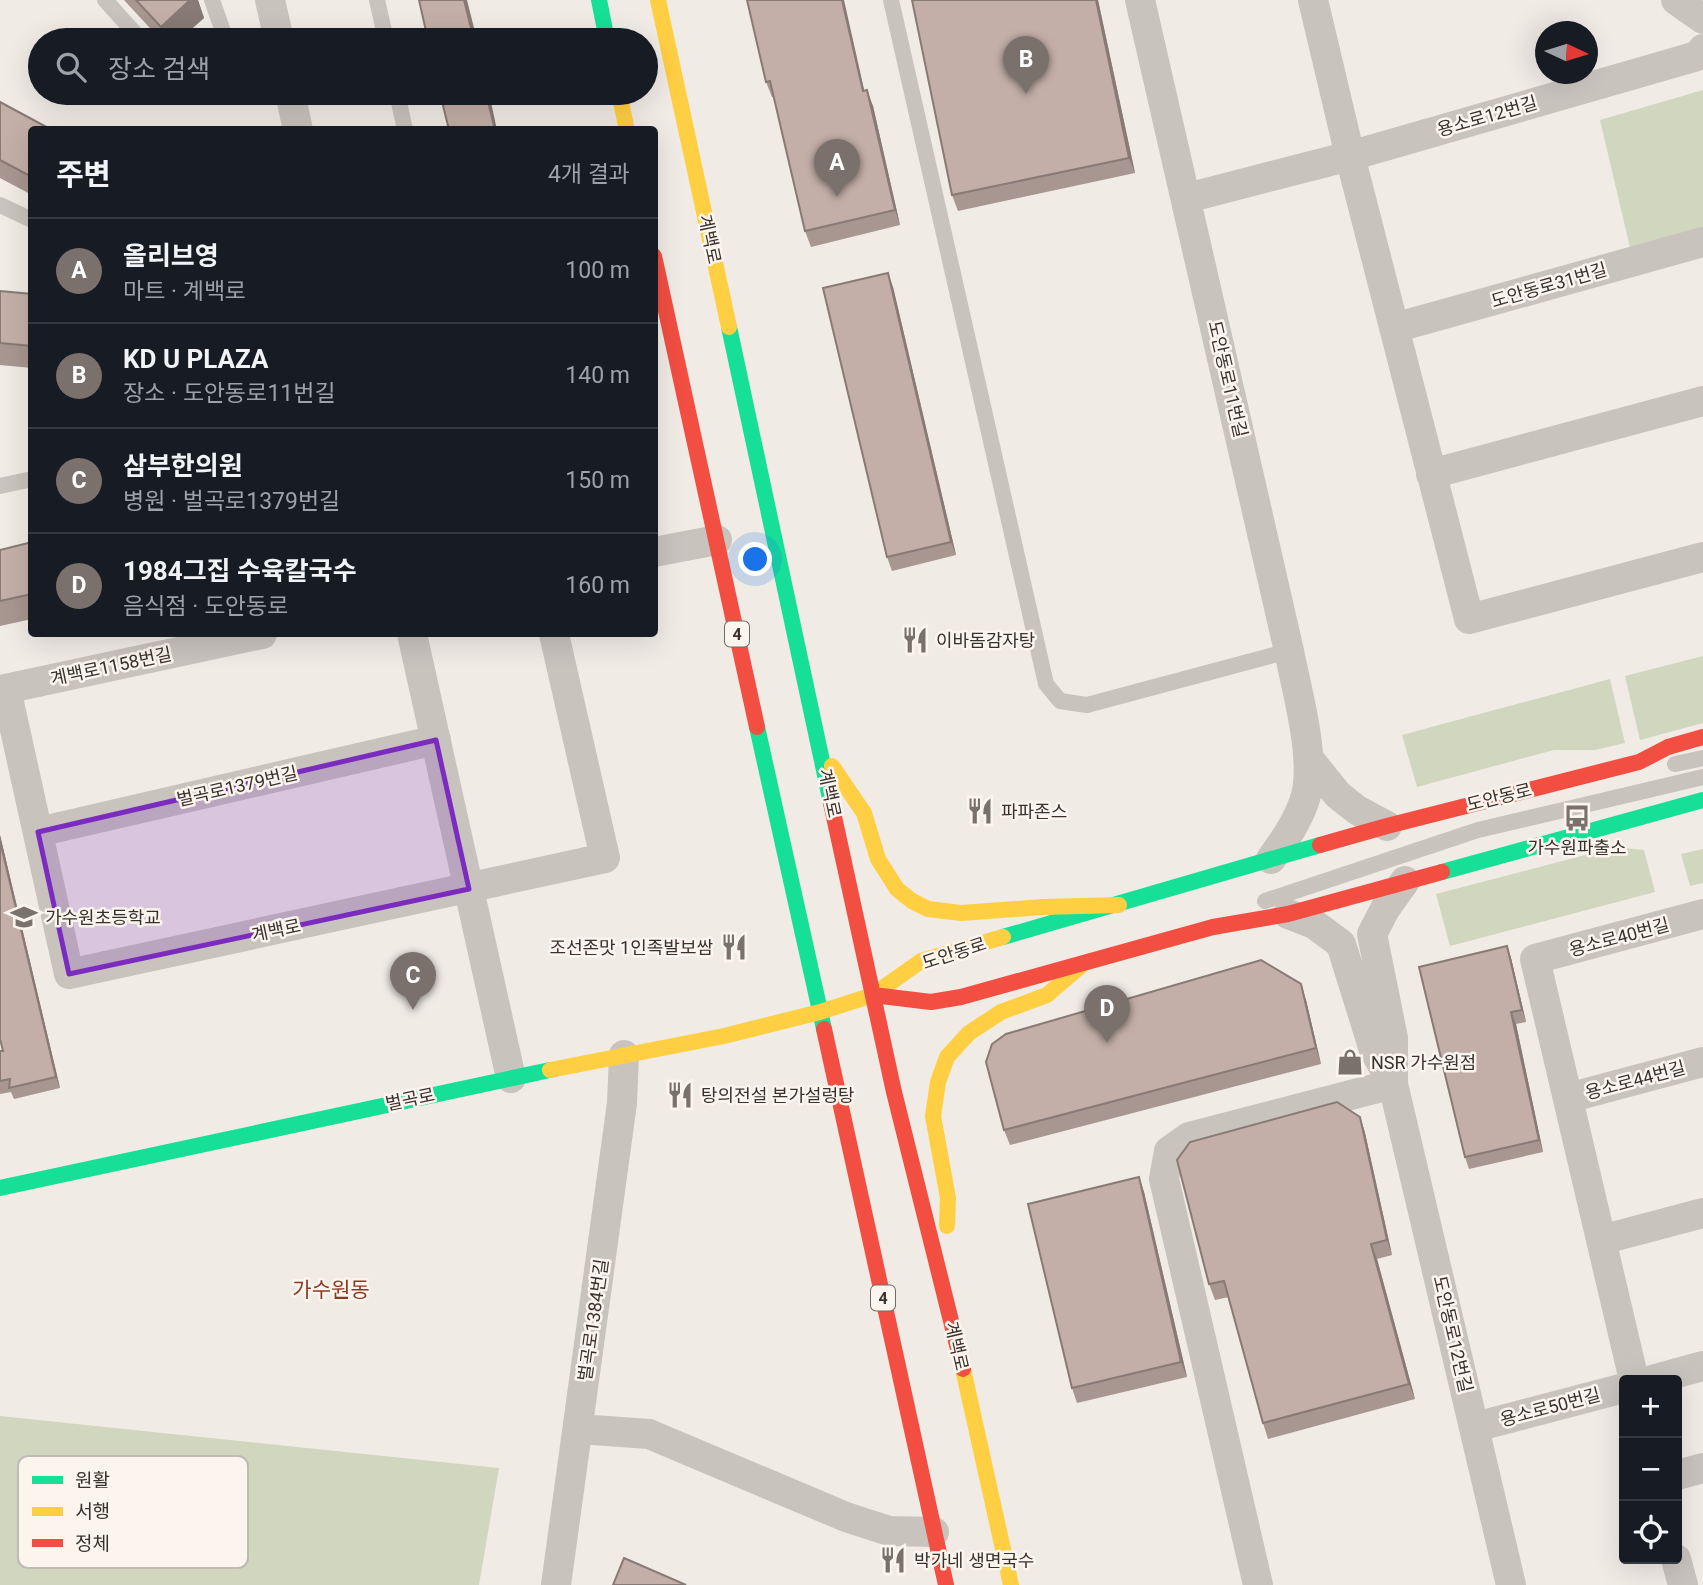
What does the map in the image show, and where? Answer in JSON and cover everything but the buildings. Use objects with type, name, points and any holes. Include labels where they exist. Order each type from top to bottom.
[{"type":"main road","points":[[599,0],[605,28]]},
{"type":"main road","name":"계백로","points":[[657,0],[894,1092],[945,1291],[1011,1585]]},
{"type":"main road","points":[[622,105],[626,126]]},
{"type":"main road","name":"4","points":[[658,274],[946,1585]]},
{"type":"main road","name":"도안동로","points":[[873,995],[921,961],[1387,826],[1643,761],[1668,747],[1703,737]]},
{"type":"main road","points":[[821,751],[846,784],[863,813],[878,859],[897,889],[912,901],[928,909],[961,913],[1119,905]]},
{"type":"main road","points":[[873,995],[931,1002],[961,997],[1213,928],[1288,914],[1703,800]]},
{"type":"main road","points":[[945,1291],[947,1198],[933,1116],[938,1082],[947,1057],[969,1032],[1001,1012],[1048,995],[1083,964]]},
{"type":"main road","name":"벌곡로","points":[[0,1188],[511,1078],[723,1036],[820,1012],[873,995]]},
{"type":"street","points":[[270,0],[276,28]]},
{"type":"street","name":"도안동로11번길","points":[[1140,0],[1289,651],[1309,759]]},
{"type":"street","points":[[1313,0],[1350,156],[1469,619],[1703,557]]},
{"type":"street","points":[[1676,0],[1703,19]]},
{"type":"street","name":"용소로12번길","points":[[1187,198],[1350,156],[1697,56],[1703,49]]},
{"type":"street","points":[[293,105],[298,126]]},
{"type":"street","name":"도안동로31번길","points":[[1394,328],[1703,242]]},
{"type":"street","points":[[1431,474],[1703,401]]},
{"type":"street","points":[[658,551],[717,540]]},
{"type":"street","name":"계백로1158번길","points":[[3,690],[248,637]]},
{"type":"street","points":[[413,637],[511,1078]]},
{"type":"street","name":"계백로","points":[[37,832],[69,974],[605,858],[555,637]]},
{"type":"street","points":[[3,690],[37,832]]},
{"type":"street","name":"벌곡로1379번길","points":[[37,832],[436,740]]},
{"type":"street","points":[[1309,759],[1338,795],[1357,810],[1387,826]]},
{"type":"street","points":[[1270,859],[1290,833],[1305,800],[1309,759]]},
{"type":"street","points":[[1393,1084],[1393,1038],[1372,934],[1385,909],[1405,881]]},
{"type":"street","points":[[1288,914],[1314,924],[1341,944],[1374,1050],[1393,1084]]},
{"type":"street","name":"용소로40번길","points":[[1568,1098],[1535,959],[1703,914]]},
{"type":"street","name":"벌곡로1384번길","points":[[556,1585],[622,1103],[624,1055]]},
{"type":"street","name":"용소로44번길","points":[[1568,1098],[1703,1062]]},
{"type":"street","points":[[1258,1585],[1164,1179],[1169,1151],[1189,1137],[1393,1084]]},
{"type":"street","name":"도안동로12번길","points":[[1393,1084],[1511,1585]]},
{"type":"street","points":[[1568,1098],[1633,1375]]},
{"type":"street","points":[[1601,1240],[1703,1213]]},
{"type":"street","points":[[1670,1375],[1703,1366]]},
{"type":"street","name":"용소로50번길","points":[[1475,1427],[1619,1389]]},
{"type":"street","points":[[579,1429],[649,1434],[846,1517],[889,1531],[934,1532]]},
{"type":"street","points":[[1682,1474],[1703,1468]]},
{"type":"street","points":[[1677,1564],[1683,1585]]},
{"type":"lane","points":[[105,0],[130,28]]},
{"type":"lane","points":[[212,0],[222,28]]},
{"type":"lane","points":[[377,0],[383,28]]},
{"type":"lane","points":[[891,0],[1046,684],[1060,701],[1087,705],[1289,651]]},
{"type":"lane","points":[[400,105],[404,126]]},
{"type":"lane","points":[[0,205],[28,218]]},
{"type":"lane","points":[[0,486],[28,480]]},
{"type":"lane","points":[[1643,761],[1670,765],[1703,758]]},
{"type":"lane","points":[[1213,928],[1256,904],[1478,830],[1703,777]]},
{"type":"highlighted area","points":[[436,740],[469,889],[69,974],[38,832]]},
{"type":"green space","points":[[1703,90],[1703,236],[1632,256],[1600,120]]},
{"type":"green space","points":[[1703,656],[1703,723],[1640,740],[1625,676]]},
{"type":"green space","points":[[1610,679],[1625,743],[1595,750],[1554,750],[1417,787],[1402,735]]},
{"type":"green space","points":[[1616,847],[1644,850],[1655,892],[1450,946],[1436,894]]},
{"type":"green space","points":[[1703,849],[1703,883],[1690,886],[1681,854]]},
{"type":"green space","points":[[0,1416],[499,1468],[479,1585],[0,1585]]},
{"type":"traffic: fast","points":[[599,0],[605,28]]},
{"type":"traffic: fast","points":[[729,327],[831,803]]},
{"type":"traffic: fast","points":[[757,727],[824,1029]]},
{"type":"traffic: fast","points":[[1442,872],[1703,800]]},
{"type":"traffic: fast","points":[[1003,937],[1320,845]]},
{"type":"traffic: fast","points":[[0,1188],[550,1070]]},
{"type":"traffic: slow","points":[[658,0],[729,327]]},
{"type":"traffic: slow","points":[[622,105],[626,126]]},
{"type":"traffic: slow","points":[[832,766],[864,813],[878,859],[897,889],[928,909],[961,913],[1119,905]]},
{"type":"traffic: slow","points":[[550,1070],[724,1036],[820,1012],[873,995],[921,961],[1003,937]]},
{"type":"traffic: slow","points":[[947,1226],[948,1198],[933,1116],[938,1082],[947,1057],[969,1033],[1001,1012],[1047,995],[1083,964]]},
{"type":"traffic: slow","points":[[963,1369],[1011,1585]]},
{"type":"traffic: jam","points":[[658,274],[757,727]]},
{"type":"traffic: jam","points":[[1320,845],[1639,762],[1668,747],[1703,737]]},
{"type":"traffic: jam","points":[[831,803],[894,1092],[963,1369]]},
{"type":"traffic: jam","points":[[873,995],[931,1002],[961,997],[1213,927],[1288,914],[1442,872]]},
{"type":"traffic: jam","points":[[824,1029],[946,1585]]},
{"type":"place","name":"KD U PLAZA","points":[[1026,94]]},
{"type":"place","name":"올리브영","points":[[837,197]]},
{"type":"place","name":"이바돔감자탕","points":[[915,640]]},
{"type":"place","name":"파파존스","points":[[980,811]]},
{"type":"place","name":"가수원파출소","points":[[1577,818]]},
{"type":"place","name":"가수원초등학교","points":[[24,917]]},
{"type":"place","name":"조선존맛 1인족발보쌈","points":[[734,947]]},
{"type":"place","name":"삼부한의원","points":[[413,1010]]},
{"type":"place","name":"1984그집 수육칼국수","points":[[1107,1043]]},
{"type":"place","name":"NSR 가수원점","points":[[1350,1062]]},
{"type":"place","name":"탕의전설 본가설렁탕","points":[[680,1095]]},
{"type":"place","name":"박가네 생면국수","points":[[893,1560]]},
{"type":"district","name":"가수원동","points":[[331,1290]]}]
